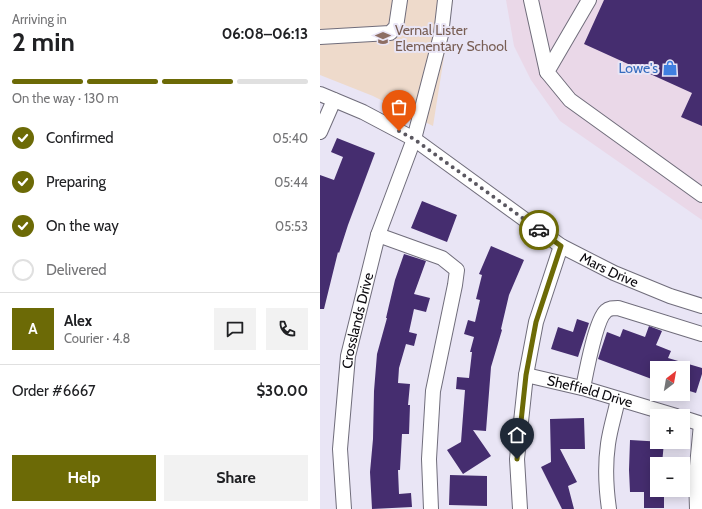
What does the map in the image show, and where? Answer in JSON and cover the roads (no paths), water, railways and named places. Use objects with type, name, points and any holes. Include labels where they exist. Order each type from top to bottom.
[{"type":"street","points":[[320,37],[390,33],[396,27],[400,0]]},
{"type":"street","name":"Crosslands Drive","points":[[344,509],[340,449],[348,356],[378,235],[414,139],[441,35],[445,0]]},
{"type":"street","points":[[531,0],[547,72],[570,100],[702,195]]},
{"type":"street","points":[[547,72],[589,0]]},
{"type":"street","name":"Mars Drive","points":[[320,94],[363,112],[414,139],[561,246],[614,273],[670,296],[702,306]]},
{"type":"street","points":[[320,132],[334,100]]},
{"type":"street","points":[[378,235],[442,258],[457,270],[433,391],[429,459],[431,509]]},
{"type":"street","points":[[520,509],[517,459],[526,375],[536,322],[561,246]]},
{"type":"street","points":[[583,388],[599,325],[605,312],[610,309],[618,308],[702,334]]},
{"type":"street","name":"Sheffield Drive","points":[[526,375],[583,388],[652,409]]},
{"type":"street","points":[[609,509],[607,497],[608,444],[618,399]]},
{"type":"street","points":[[690,420],[702,424],[696,477],[697,509]]},
{"type":"place","name":"Vernal Lister Elementary School","points":[[383,38]]},
{"type":"place","name":"Lowe's","points":[[670,68]]}]
